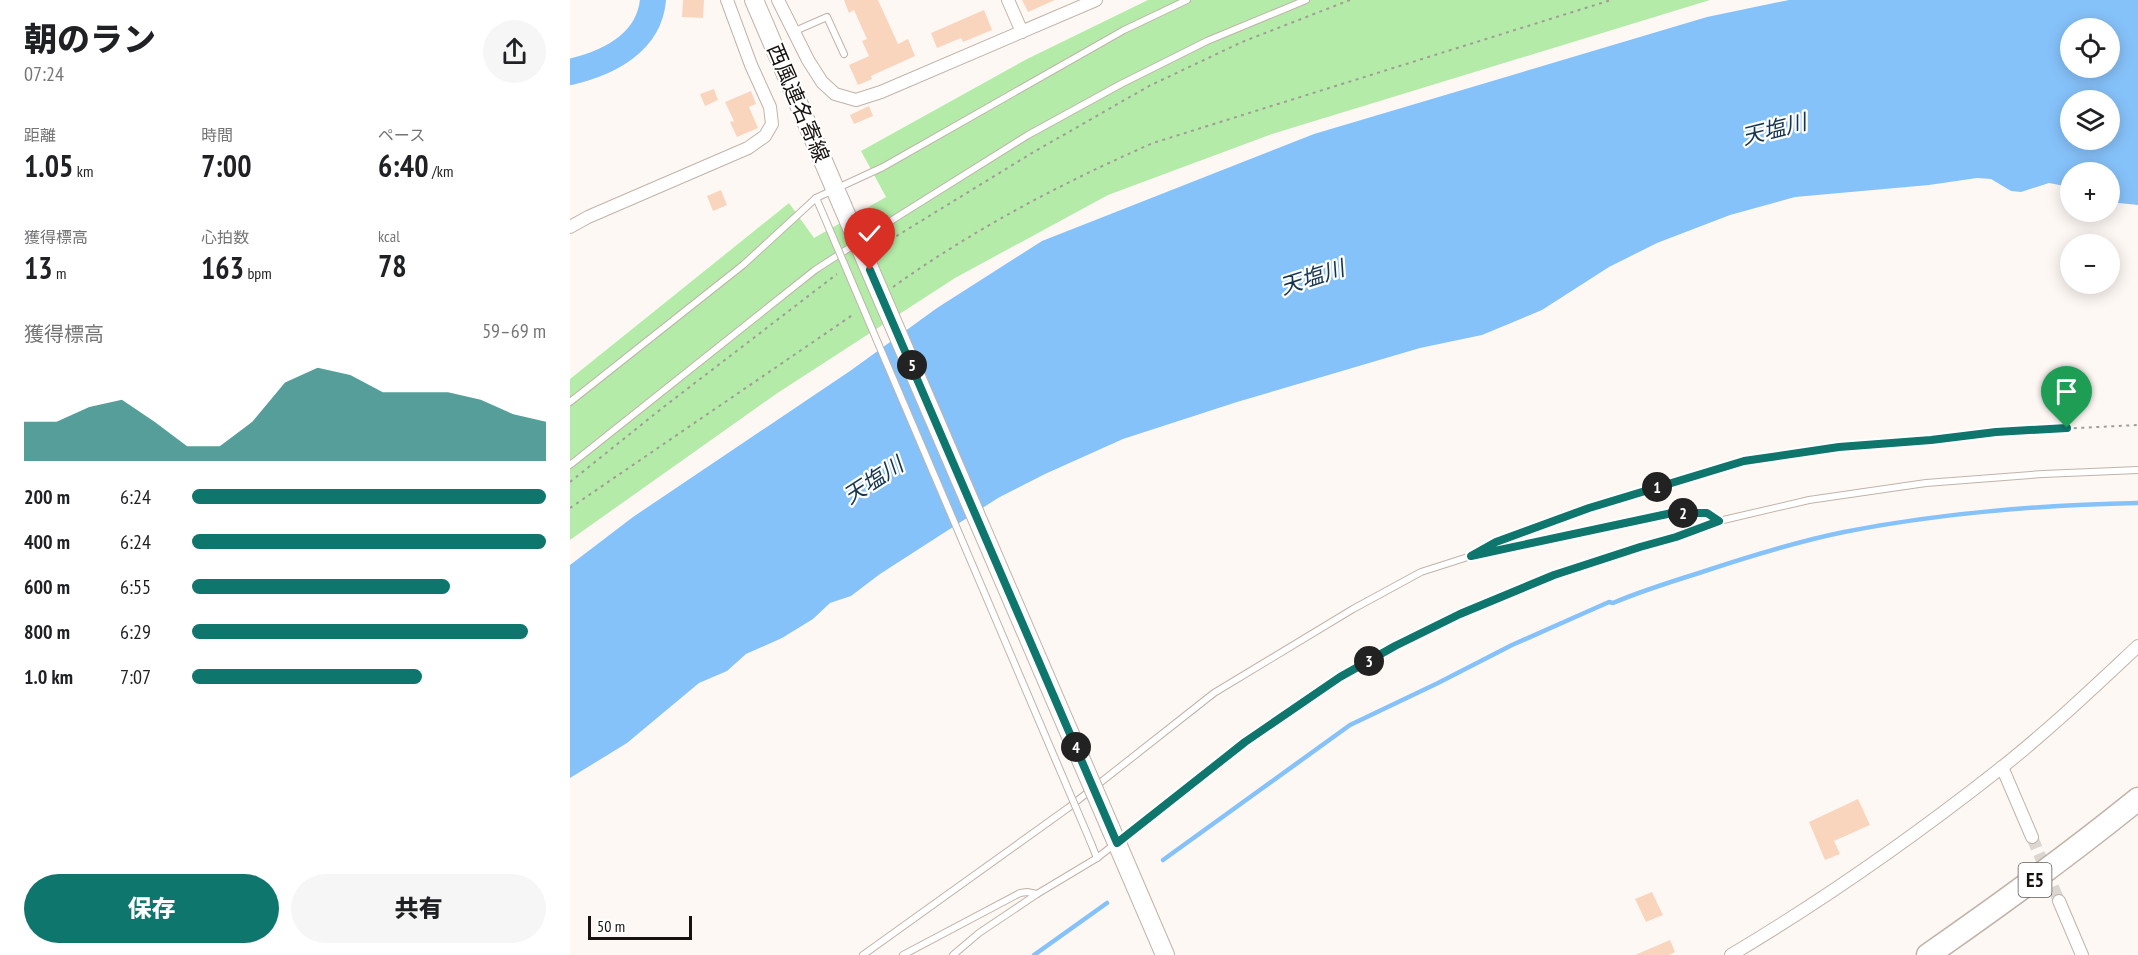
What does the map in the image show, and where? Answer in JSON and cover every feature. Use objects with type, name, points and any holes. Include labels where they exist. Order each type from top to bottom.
[{"type":"highway","name":"E5","points":[[1928,955],[2072,852],[2138,799]]},
{"type":"main road","name":"西風連名寄線","points":[[754,0],[1114,835]]},
{"type":"main road","points":[[1114,835],[1165,955]]},
{"type":"street","points":[[570,227],[588,217],[748,148],[765,136],[772,123],[770,107],[727,0]]},
{"type":"street","points":[[778,0],[808,60],[822,82],[835,94],[856,100],[881,92],[1096,0]]},
{"type":"street","points":[[1008,0],[1022,33]]},
{"type":"street","points":[[1731,955],[1905,840],[2002,767],[2055,723],[2138,646]]},
{"type":"street","points":[[2002,767],[2032,837]]},
{"type":"street","points":[[2059,901],[2082,955]]},
{"type":"lane","points":[[570,402],[743,265],[816,198],[839,197],[883,167],[1124,30],[1187,0]]},
{"type":"lane","points":[[570,465],[815,270],[897,217],[1028,135],[1121,84],[1207,40],[1306,0]]},
{"type":"lane","points":[[795,32],[827,17],[844,54]]},
{"type":"lane","points":[[816,198],[1097,858]]},
{"type":"lane","points":[[1471,556],[1496,542],[1589,508],[1744,461]]},
{"type":"lane","points":[[953,955],[979,933],[1036,894],[1097,858],[1114,835],[1340,677],[1395,646],[1460,614],[1554,575],[1676,537],[1719,521],[1809,500],[1926,483],[2043,474],[2138,470]]},
{"type":"lane","points":[[863,955],[1068,808],[1214,693],[1353,609],[1421,572],[1471,556],[1672,513],[1707,513],[1719,521]]},
{"type":"lane","points":[[903,955],[1020,892],[1036,894]]},
{"type":"path","points":[[873,250],[1032,153],[1149,86],[1242,42],[1350,0]]},
{"type":"path","points":[[890,289],[1019,207],[1084,174],[1154,143],[1611,0]]},
{"type":"path","points":[[570,482],[752,338],[843,270]]},
{"type":"path","points":[[570,508],[854,314]]},
{"type":"path","points":[[1744,461],[1839,447],[1996,432],[2138,425]]},
{"type":"green space","points":[[1148,0],[1710,0],[1272,134],[1108,195],[955,278],[776,394],[570,540],[570,379],[789,203],[814,238],[886,197],[861,151],[1027,59]]},
{"type":"water","name":"天塩川","points":[[1789,0],[2138,0],[2138,205],[2120,203],[2120,162],[2060,162],[2060,185],[2049,183],[2021,192],[2011,191],[1991,179],[1977,178],[1929,185],[1795,197],[1730,215],[1657,243],[1609,267],[1542,310],[1482,335],[1420,348],[1237,402],[1123,439],[1045,474],[998,498],[880,574],[851,596],[830,603],[813,619],[782,638],[746,654],[727,671],[699,683],[627,743],[570,778],[570,565],[633,517],[850,371],[937,308],[1042,241],[1314,134],[1707,17]]},
{"type":"building","points":[[683,0],[704,0],[703,18],[682,17]]},
{"type":"building","points":[[844,0],[878,0],[898,44],[908,39],[915,56],[871,76],[872,79],[858,85],[849,65],[869,56],[862,41],[867,39],[854,10],[849,13]]},
{"type":"building","points":[[1022,0],[1055,0],[1028,12]]},
{"type":"building","points":[[984,10],[992,30],[963,42],[961,38],[937,48],[931,33]]},
{"type":"building","points":[[714,89],[718,100],[705,106],[700,94]]},
{"type":"building","points":[[751,91],[756,104],[749,107],[758,128],[737,137],[730,122],[734,121],[725,102]]},
{"type":"building","points":[[869,106],[873,116],[854,124],[850,115]]},
{"type":"building","points":[[721,190],[727,205],[713,211],[707,196]]},
{"type":"building","points":[[1858,799],[1870,825],[1834,841],[1840,854],[1825,860],[1809,822]]},
{"type":"building","points":[[1652,892],[1663,915],[1646,922],[1635,899]]},
{"type":"building","points":[[1670,940],[1675,952],[1669,955],[1635,955]]},
{"type":"waterway","points":[[570,72],[598,63],[624,49],[644,28],[653,0]]},
{"type":"waterway","points":[[1163,860],[1350,725],[1512,645],[1609,602],[1613,603],[1656,587],[1807,540],[1880,525],[1990,511],[2138,503]]},
{"type":"waterway","points":[[1034,955],[1107,903]]},
{"type":"tunnel","points":[[2032,837],[2059,901]]},
{"type":"route","points":[[870,270],[1117,843],[1280,717],[1340,677],[1395,646],[1460,614],[1554,575],[1676,537],[1719,521],[1707,513],[1672,513],[1471,556],[1496,542],[1589,508],[1744,461],[1839,447],[1996,432],[2067,428]]}]
